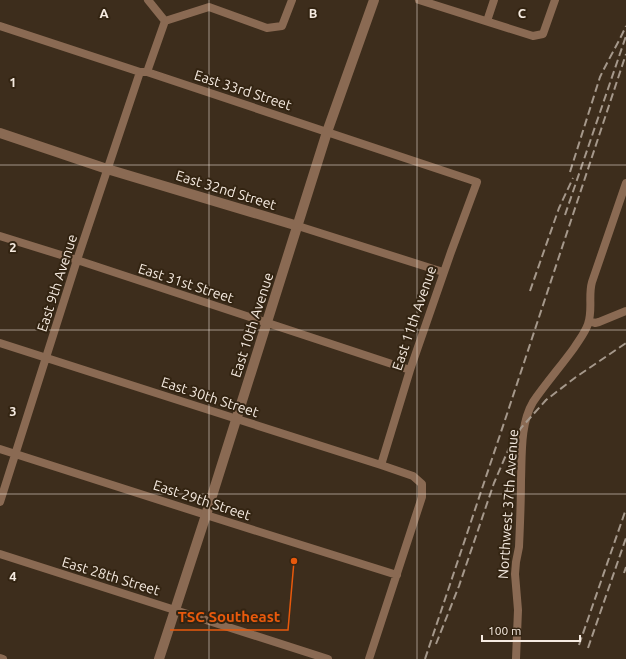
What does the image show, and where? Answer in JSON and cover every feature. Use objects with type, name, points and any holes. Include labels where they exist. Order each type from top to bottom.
[{"type":"street","points":[[148,0],[165,21],[210,3],[267,28],[282,26],[292,0]]},
{"type":"street","name":"East 10th Avenue","points":[[158,659],[237,420],[328,132],[374,0]]},
{"type":"street","points":[[419,0],[533,36],[543,34],[556,0]]},
{"type":"street","points":[[487,21],[494,0]]},
{"type":"street","name":"East 9th Avenue","points":[[0,502],[77,260],[108,169],[143,72],[165,21]]},
{"type":"street","name":"East 33rd Street","points":[[0,26],[328,132],[477,182]]},
{"type":"street","name":"East 32nd Street","points":[[0,133],[108,169],[298,226],[443,272]]},
{"type":"street","name":"East 11th Avenue","points":[[381,465],[410,370],[443,272],[477,182]]},
{"type":"street","name":"Northwest 37th Avenue","points":[[516,659],[518,610],[515,574],[519,547],[523,444],[526,422],[533,402],[586,331],[590,310],[590,287],[626,183]]},
{"type":"street","name":"East 31st Street","points":[[0,236],[410,370]]},
{"type":"street","points":[[589,321],[595,323],[599,322],[626,311]]},
{"type":"street","name":"East 30th Street","points":[[0,343],[413,476],[422,484],[422,497],[397,575]]},
{"type":"street","name":"East 29th Street","points":[[0,449],[206,516],[397,575]]},
{"type":"street","name":"East 28th Street","points":[[0,554],[328,659]]},
{"type":"street","points":[[369,659],[397,575]]},
{"type":"railway","points":[[570,172],[600,77],[626,26]]},
{"type":"railway","points":[[565,215],[626,36]]},
{"type":"railway","points":[[425,659],[626,54]]},
{"type":"railway","points":[[530,291],[559,208],[573,178]]},
{"type":"railway","points":[[436,644],[459,586],[494,483],[509,448],[521,428],[546,400],[576,377],[626,343]]},
{"type":"railway","points":[[579,645],[626,509]]},
{"type":"railway","points":[[588,648],[626,538]]},
{"type":"railway","points":[[624,573],[626,567]]},
{"type":"place","name":"TSC Southeast","points":[[294,561]]}]
